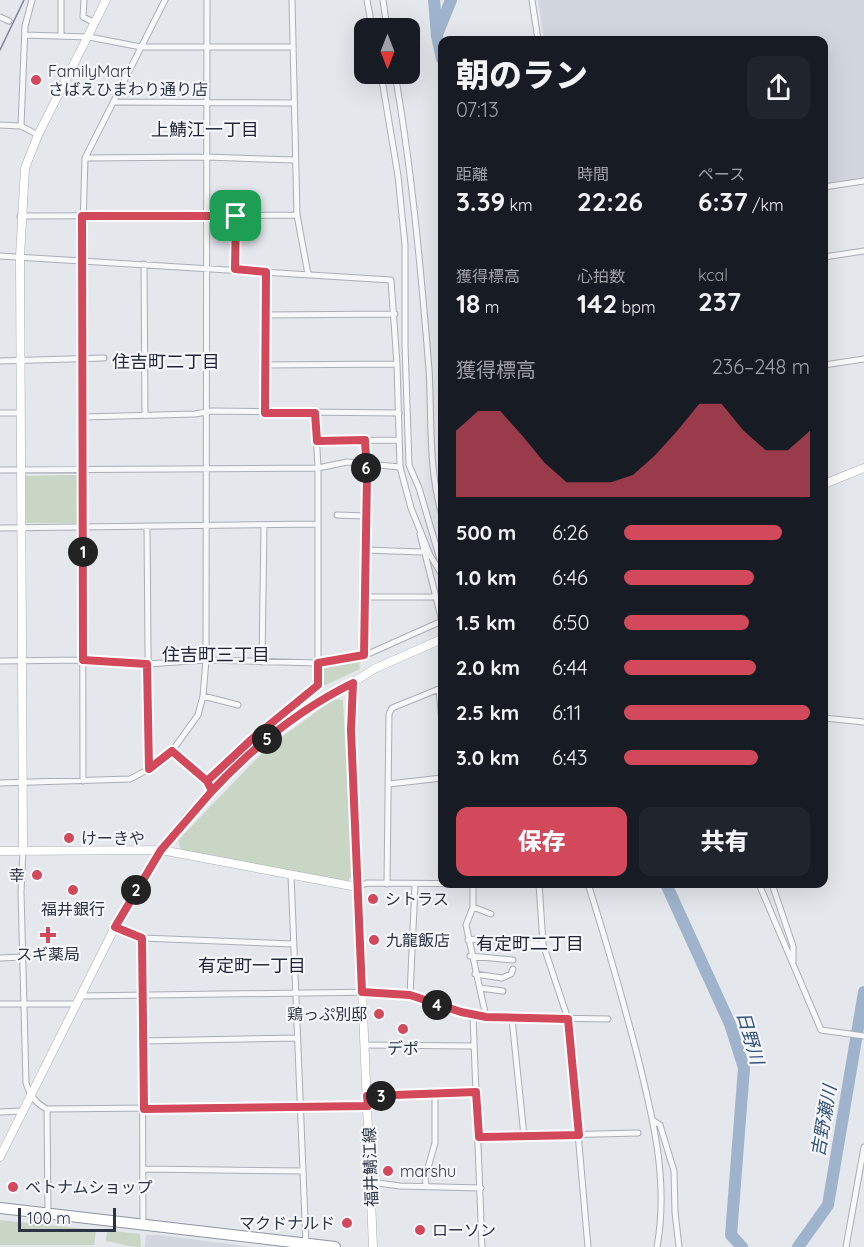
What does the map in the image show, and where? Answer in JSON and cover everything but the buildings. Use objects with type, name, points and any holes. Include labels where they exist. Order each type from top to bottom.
[{"type":"highway","points":[[0,1208],[335,1247]]},
{"type":"street","points":[[21,126],[26,35],[22,26],[32,0]]},
{"type":"street","points":[[60,0],[61,36]]},
{"type":"street","points":[[84,0],[83,17],[95,23]]},
{"type":"street","points":[[106,0],[38,135],[25,168],[21,216],[23,783],[21,892],[26,1083],[31,1096],[47,1109],[368,1106]]},
{"type":"street","points":[[83,781],[81,259],[85,158],[165,0]]},
{"type":"street","points":[[0,783],[130,779],[149,769],[172,751],[198,715],[203,696],[206,660],[207,0]]},
{"type":"street","points":[[292,0],[297,215],[308,274]]},
{"type":"street","points":[[367,0],[370,18]]},
{"type":"street","points":[[383,0],[386,18]]},
{"type":"street","points":[[532,0],[537,36]]},
{"type":"street","points":[[0,27],[4,19]]},
{"type":"street","points":[[26,35],[89,37],[141,48],[292,47]]},
{"type":"street","points":[[383,84],[398,176],[405,245],[405,345],[409,465],[419,488],[438,552]]},
{"type":"street","points":[[396,84],[420,257],[434,478],[438,496]]},
{"type":"street","points":[[115,102],[293,103]]},
{"type":"street","points":[[0,125],[21,126],[38,135]]},
{"type":"street","points":[[85,158],[206,157],[294,160]]},
{"type":"street","points":[[828,186],[864,181]]},
{"type":"street","points":[[21,216],[297,215]]},
{"type":"street","points":[[235,269],[236,216]]},
{"type":"street","points":[[828,256],[864,251]]},
{"type":"street","points":[[0,256],[81,259],[391,280],[397,364],[400,466],[418,524],[430,555],[438,568]]},
{"type":"street","points":[[144,264],[145,415]]},
{"type":"street","points":[[265,413],[266,272]]},
{"type":"street","points":[[264,315],[394,314]]},
{"type":"street","points":[[0,361],[104,358]]},
{"type":"street","points":[[828,364],[864,359]]},
{"type":"street","points":[[264,365],[397,364]]},
{"type":"street","points":[[83,417],[212,411],[399,413]]},
{"type":"street","points":[[0,413],[21,413]]},
{"type":"street","points":[[207,781],[252,739],[318,685],[318,468],[315,413]]},
{"type":"street","points":[[364,655],[365,440]]},
{"type":"street","points":[[317,441],[399,440]]},
{"type":"street","points":[[0,470],[318,468],[347,462],[400,466]]},
{"type":"street","points":[[828,482],[864,468]]},
{"type":"street","points":[[337,515],[366,516]]},
{"type":"street","points":[[0,528],[317,524]]},
{"type":"street","points":[[418,524],[422,552],[438,605]]},
{"type":"street","points":[[262,662],[264,525]]},
{"type":"street","points":[[147,526],[149,769]]},
{"type":"street","points":[[364,550],[422,552]]},
{"type":"street","points":[[364,597],[436,597]]},
{"type":"street","points":[[0,661],[22,663],[83,660],[147,664],[206,660],[318,663],[364,655],[438,623]]},
{"type":"street","points":[[1,1153],[115,927],[161,850],[212,791],[280,728],[329,694],[353,683],[376,668],[438,641]]},
{"type":"street","name":"福井鯖江線","points":[[353,683],[351,730],[373,1247]]},
{"type":"street","points":[[387,884],[388,714],[392,708],[438,689]]},
{"type":"street","points":[[203,696],[238,705]]},
{"type":"street","points":[[828,718],[864,722]]},
{"type":"street","points":[[172,751],[207,781],[212,791]]},
{"type":"street","points":[[389,784],[438,778]]},
{"type":"street","points":[[0,851],[161,850],[357,887],[368,883],[438,885]]},
{"type":"street","points":[[291,875],[306,1245]]},
{"type":"street","points":[[410,995],[415,885]]},
{"type":"street","points":[[475,888],[473,907],[466,925],[470,956],[486,1017]]},
{"type":"street","points":[[539,888],[543,944],[568,1019],[588,1247]]},
{"type":"street","points":[[589,888],[621,990],[654,1121],[662,1188],[657,1247]]},
{"type":"street","points":[[761,888],[820,1030],[864,1036]]},
{"type":"street","points":[[773,888],[793,946],[793,965]]},
{"type":"street","points":[[473,907],[491,914]]},
{"type":"street","points":[[115,927],[142,938],[293,944]]},
{"type":"street","points":[[142,938],[144,1109],[142,1225]]},
{"type":"street","points":[[468,940],[494,939],[520,945],[543,944]]},
{"type":"street","points":[[470,956],[513,960]]},
{"type":"street","points":[[0,957],[23,957]]},
{"type":"street","points":[[475,974],[502,978],[511,974],[513,969]]},
{"type":"street","points":[[480,988],[503,991]]},
{"type":"street","points":[[80,996],[362,992],[410,995],[473,1016],[512,1019],[608,1019]]},
{"type":"street","points":[[0,1004],[76,1004]]},
{"type":"street","points":[[473,1016],[482,1247]]},
{"type":"street","points":[[512,1019],[524,1136]]},
{"type":"street","points":[[143,1041],[297,1038]]},
{"type":"street","points":[[364,1045],[473,1046]]},
{"type":"street","points":[[426,1185],[425,1178],[435,1143],[435,1092]]},
{"type":"street","points":[[367,1096],[476,1092]]},
{"type":"street","points":[[47,1109],[48,1214]]},
{"type":"street","points":[[0,1112],[23,1111]]},
{"type":"street","points":[[654,1121],[660,1125],[674,1171],[679,1247]]},
{"type":"street","points":[[479,1137],[638,1133]]},
{"type":"street","points":[[846,1247],[864,1146]]},
{"type":"street","points":[[144,1169],[302,1171]]},
{"type":"street","points":[[370,1182],[400,1186],[481,1188]]},
{"type":"shaded area","points":[[538,0],[864,0],[864,178],[828,183],[828,36],[543,36]]},
{"type":"shaded area","points":[[146,1235],[159,1235],[253,1247],[145,1247]]},
{"type":"green space","points":[[77,475],[78,523],[25,523],[25,476]]},
{"type":"green space","points":[[359,659],[360,669],[319,688],[319,664]]},
{"type":"green space","points":[[334,699],[343,700],[352,877],[344,884],[181,850],[178,840],[268,747]]},
{"type":"green space","points":[[0,1220],[96,1230],[94,1245],[0,1245]]},
{"type":"green space","points":[[107,1230],[140,1234],[141,1247],[106,1241]]},
{"type":"waterway","name":"日野川","points":[[434,0],[438,41]]},
{"type":"waterway","points":[[438,32],[451,0]]},
{"type":"waterway","name":"日野川","points":[[668,888],[730,1024],[744,1068],[731,1235],[742,1247]]},
{"type":"waterway","name":"吉野瀬川","points":[[798,1247],[828,1205],[864,992]]},
{"type":"tram line","points":[[0,50],[24,0]]},
{"type":"place","name":"FamilyMart さばえひまわり通り店","points":[[36,80]]},
{"type":"place","name":"けーきや","points":[[69,838]]},
{"type":"place","name":"幸","points":[[37,875]]},
{"type":"place","name":"福井銀行","points":[[73,890]]},
{"type":"place","name":"シトラス","points":[[373,899]]},
{"type":"place","name":"スギ薬局","points":[[48,935]]},
{"type":"place","name":"九龍飯店","points":[[374,940]]},
{"type":"place","name":"鶏っぷ別邸","points":[[379,1014]]},
{"type":"place","name":"デポ","points":[[403,1029]]},
{"type":"place","name":"marshu","points":[[388,1171]]},
{"type":"place","name":"ベトナムショップ","points":[[13,1187]]},
{"type":"place","name":"マクドナルド","points":[[347,1223]]},
{"type":"place","name":"ローソン","points":[[420,1230]]},
{"type":"district","name":"上鯖江一丁目","points":[[205,130]]},
{"type":"district","name":"住吉町二丁目","points":[[166,362]]},
{"type":"district","name":"住吉町三丁目","points":[[216,655]]},
{"type":"district","name":"有定町二丁目","points":[[530,944]]},
{"type":"district","name":"有定町一丁目","points":[[252,966]]},
{"type":"route","points":[[236,216],[82,216],[83,660],[147,664],[149,672],[147,729],[149,769],[172,751],[188,762],[207,781],[212,791],[187,817],[161,850],[115,927],[142,938],[144,1109],[368,1106],[367,1096],[476,1092],[479,1137],[579,1135],[568,1019],[473,1016],[410,995],[362,992],[351,730],[353,683],[329,694],[280,728],[228,773],[212,791],[207,781],[252,739],[318,685],[318,663],[359,658],[364,655],[367,475],[365,440],[317,441],[315,413],[275,411],[265,413],[266,272],[235,269],[236,216]]}]
